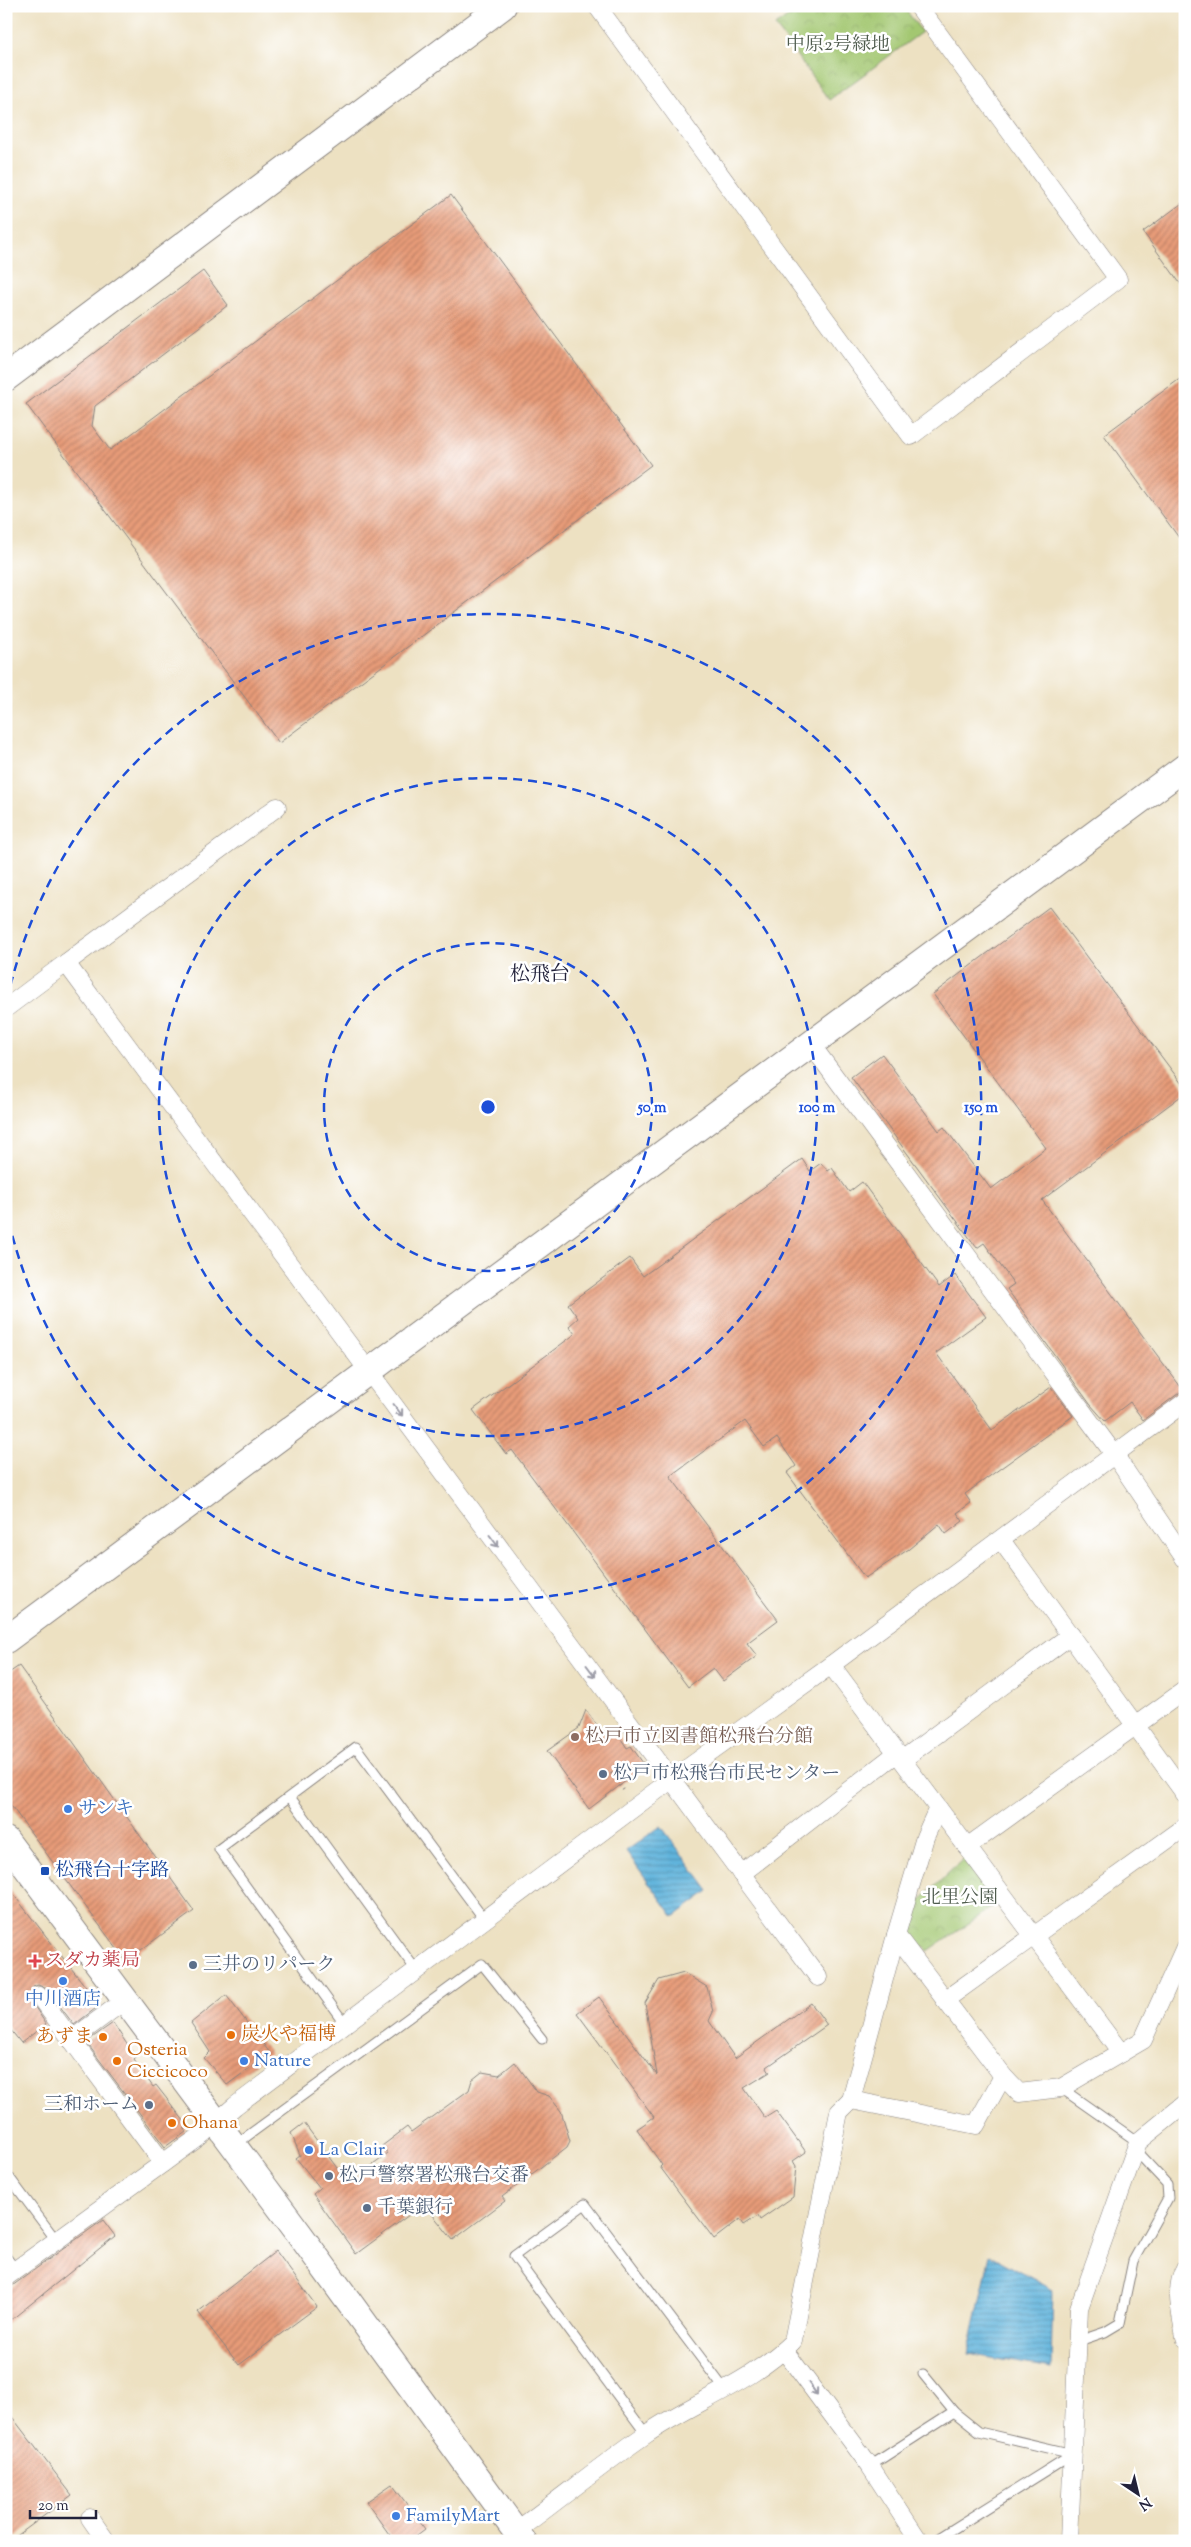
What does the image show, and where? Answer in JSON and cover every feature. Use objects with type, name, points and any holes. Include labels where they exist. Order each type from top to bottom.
[{"type":"street","points":[[6,378],[503,6]]},
{"type":"street","points":[[597,6],[911,436],[1118,279],[918,6]]},
{"type":"street","points":[[6,1640],[1185,767]]},
{"type":"street","points":[[6,1008],[277,807]]},
{"type":"street","points":[[66,963],[818,1977]]},
{"type":"street","points":[[810,1044],[1114,1454],[1185,1559]]},
{"type":"street","points":[[10,2268],[56,2240],[163,2163],[484,1919],[671,1780],[1001,1540],[1185,1402]]},
{"type":"street","points":[[1001,1540],[1185,1794]]},
{"type":"street","points":[[741,1874],[900,1756],[1071,1636]]},
{"type":"street","points":[[831,1665],[1121,2053]]},
{"type":"street","points":[[967,1847],[1185,1690]]},
{"type":"street","points":[[6,1840],[216,2123],[514,2538],[646,2434],[725,2390],[784,2350],[794,2341],[839,2112],[851,2100],[925,1837],[938,1808]]},
{"type":"street","points":[[945,2000],[1185,1828]]},
{"type":"street","points":[[896,1935],[1002,2076],[1019,2093],[1061,2088],[1143,2040],[1185,1947]]},
{"type":"street","points":[[39,1996],[163,2163]]},
{"type":"street","points":[[71,2040],[124,2001]]},
{"type":"street","points":[[851,2100],[976,2125],[1002,2076]]},
{"type":"street","points":[[1069,2541],[1076,2342],[1079,2308],[1136,2146],[1185,2104]]},
{"type":"street","points":[[1185,2270],[1182,2274],[1179,2298],[1185,2338]]},
{"type":"street","points":[[784,2350],[870,2466],[919,2541]]},
{"type":"street","points":[[90,2518],[106,2541]]},
{"type":"lane","points":[[345,2024],[219,1849],[356,1747],[484,1919]]},
{"type":"lane","points":[[290,1797],[416,1970]]},
{"type":"lane","points":[[233,2147],[482,1964],[542,2039]]},
{"type":"lane","points":[[1061,2088],[1136,2146],[1167,2184],[1168,2198],[1133,2261],[1120,2323],[1105,2332],[1076,2342]]},
{"type":"lane","points":[[6,2173],[56,2240]]},
{"type":"lane","points":[[646,2434],[514,2256],[585,2204],[725,2390]]},
{"type":"lane","points":[[924,2374],[954,2412],[979,2432],[1073,2454]]},
{"type":"lane","points":[[870,2466],[954,2412]]},
{"type":"lane","points":[[934,2541],[1073,2454]]},
{"type":"green space","name":"中原2号緑地","points":[[803,6],[903,6],[922,32],[829,100],[775,26]]},
{"type":"green space","name":"北里公園","points":[[964,1858],[997,1904],[928,1951],[924,1947],[917,1951],[904,1930],[910,1910]]},
{"type":"water","points":[[661,1826],[709,1891],[674,1917],[626,1851]]},
{"type":"water","points":[[990,2255],[1053,2290],[1051,2368],[968,2354]]},
{"type":"building","points":[[451,195],[651,465],[279,743],[26,404],[203,271],[228,305],[95,406],[92,426],[110,450]]},
{"type":"building","points":[[1185,201],[1185,290],[1143,232]]},
{"type":"building","points":[[1185,375],[1185,546],[1104,435]]},
{"type":"building","points":[[1049,907],[1185,1088],[1185,1093],[1042,1200],[1183,1390],[1143,1420],[1130,1402],[1105,1421],[1090,1404],[1007,1289],[1014,1284],[984,1243],[977,1248],[851,1077],[882,1054],[939,1131],[944,1127],[991,1189],[1046,1148],[933,994]]},
{"type":"building","points":[[802,1159],[810,1171],[821,1163],[828,1171],[832,1168],[849,1192],[862,1182],[939,1287],[955,1275],[986,1317],[936,1353],[992,1430],[1051,1387],[1073,1416],[965,1494],[971,1503],[957,1513],[963,1521],[946,1534],[939,1524],[909,1549],[865,1578],[787,1473],[796,1466],[777,1438],[764,1447],[745,1421],[670,1476],[778,1620],[747,1643],[757,1656],[723,1681],[713,1668],[688,1687],[512,1450],[506,1454],[473,1410],[575,1334],[569,1326],[578,1318],[568,1304],[630,1258],[643,1276]]},
{"type":"building","points":[[19,1666],[194,1911],[126,1961],[6,1799],[6,1675]]},
{"type":"building","points":[[586,1710],[604,1735],[614,1728],[627,1748],[631,1746],[643,1763],[641,1765],[643,1768],[589,1809],[547,1751],[579,1728]]},
{"type":"building","points":[[6,1885],[100,2005],[74,2025],[47,1989],[38,1985],[33,1987],[29,1998],[46,2024],[21,2043],[6,2024]]},
{"type":"building","points":[[684,1973],[707,1987],[713,2012],[709,2021],[735,2058],[811,2003],[827,2025],[767,2067],[770,2072],[744,2088],[765,2118],[776,2111],[806,2152],[793,2161],[796,2166],[793,2197],[760,2220],[758,2216],[744,2225],[740,2219],[714,2239],[660,2167],[662,2165],[637,2129],[654,2117],[577,2013],[599,1997],[657,2075],[645,2003],[659,1980]]},
{"type":"building","points":[[226,1995],[270,2053],[227,2085],[204,2058],[210,2052],[191,2023]]},
{"type":"building","points":[[113,2023],[136,2058],[134,2060],[153,2087],[156,2085],[188,2126],[184,2129],[186,2132],[165,2147],[86,2042]]},
{"type":"building","points":[[515,2062],[537,2092],[549,2096],[561,2111],[570,2141],[567,2147],[502,2197],[505,2201],[453,2240],[424,2204],[356,2254],[313,2194],[320,2188],[296,2158],[300,2155],[291,2133],[304,2123],[348,2183],[388,2154],[382,2146],[407,2127],[411,2132],[469,2090],[472,2080],[482,2072],[499,2075]]},
{"type":"building","points":[[103,2220],[115,2236],[6,2324],[6,2288],[12,2286]]},
{"type":"building","points":[[276,2251],[317,2307],[239,2365],[198,2312]]},
{"type":"building","points":[[6,2409],[72,2495],[10,2541],[6,2541]]},
{"type":"building","name":"FamilyMart","points":[[392,2484],[425,2529],[409,2541],[394,2541],[366,2502]]},
{"type":"place","name":"松戸市立図書館松飛台分館","points":[[575,1737]]},
{"type":"place","name":"松戸市松飛台市民センター","points":[[603,1774]]},
{"type":"place","name":"サンキ","points":[[68,1809]]},
{"type":"place","name":"松飛台十字路","points":[[45,1871]]},
{"type":"place","name":"スダカ薬局","points":[[35,1961]]},
{"type":"place","name":"三井のリパーク","points":[[193,1965]]},
{"type":"place","name":"中川酒店","points":[[63,1981]]},
{"type":"place","name":"炭火や福博","points":[[231,2035]]},
{"type":"place","name":"あずま","points":[[103,2037]]},
{"type":"place","name":"Osteria Ciccicoco","points":[[117,2061]]},
{"type":"place","name":"Nature","points":[[244,2061]]},
{"type":"place","name":"三和ホーム","points":[[149,2105]]},
{"type":"place","name":"Ohana","points":[[172,2123]]},
{"type":"place","name":"La Clair","points":[[309,2150]]},
{"type":"place","name":"松戸警察署松飛台交番","points":[[329,2176]]},
{"type":"place","name":"千葉銀行","points":[[367,2208]]},
{"type":"place","name":"FamilyMart","points":[[396,2516]]},
{"type":"district","name":"松飛台","points":[[540,975]]}]
